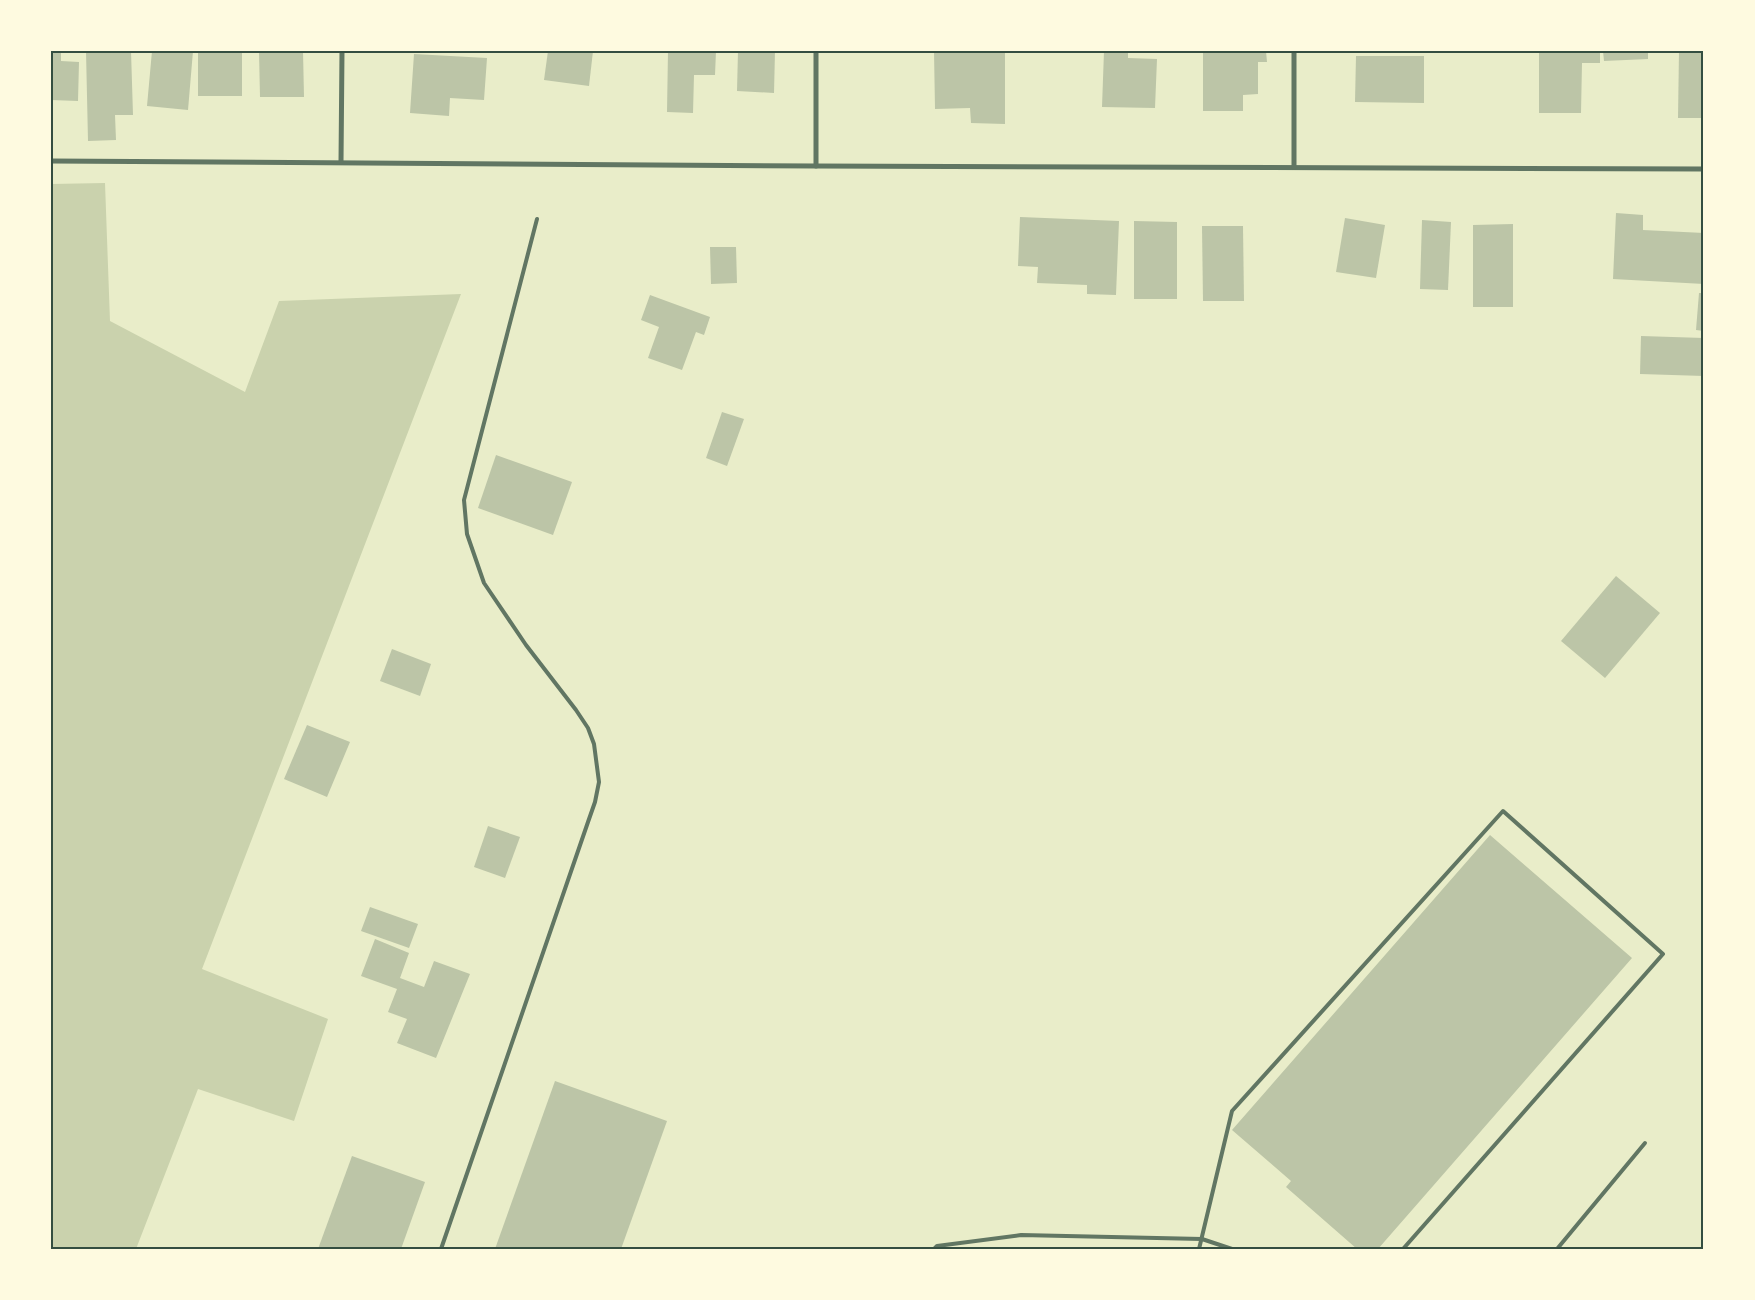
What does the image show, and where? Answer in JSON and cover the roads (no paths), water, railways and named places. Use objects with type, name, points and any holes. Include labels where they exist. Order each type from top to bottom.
[{"type":"street","points":[[341,162],[342,51]]},
{"type":"street","points":[[816,51],[816,166]]},
{"type":"street","points":[[1294,51],[1294,167]]},
{"type":"street","points":[[51,161],[1704,169]]},
{"type":"lane","points":[[441,1249],[595,802],[599,782],[594,744],[588,728],[526,645],[484,583],[466,534],[464,500],[537,219]]},
{"type":"lane","points":[[1199,1249],[1232,1111],[1503,811],[1663,954],[1402,1249]]},
{"type":"lane","points":[[1556,1249],[1646,1143]]},
{"type":"lane","points":[[934,1249],[937,1246],[1021,1235],[1202,1239],[1232,1249]]}]
